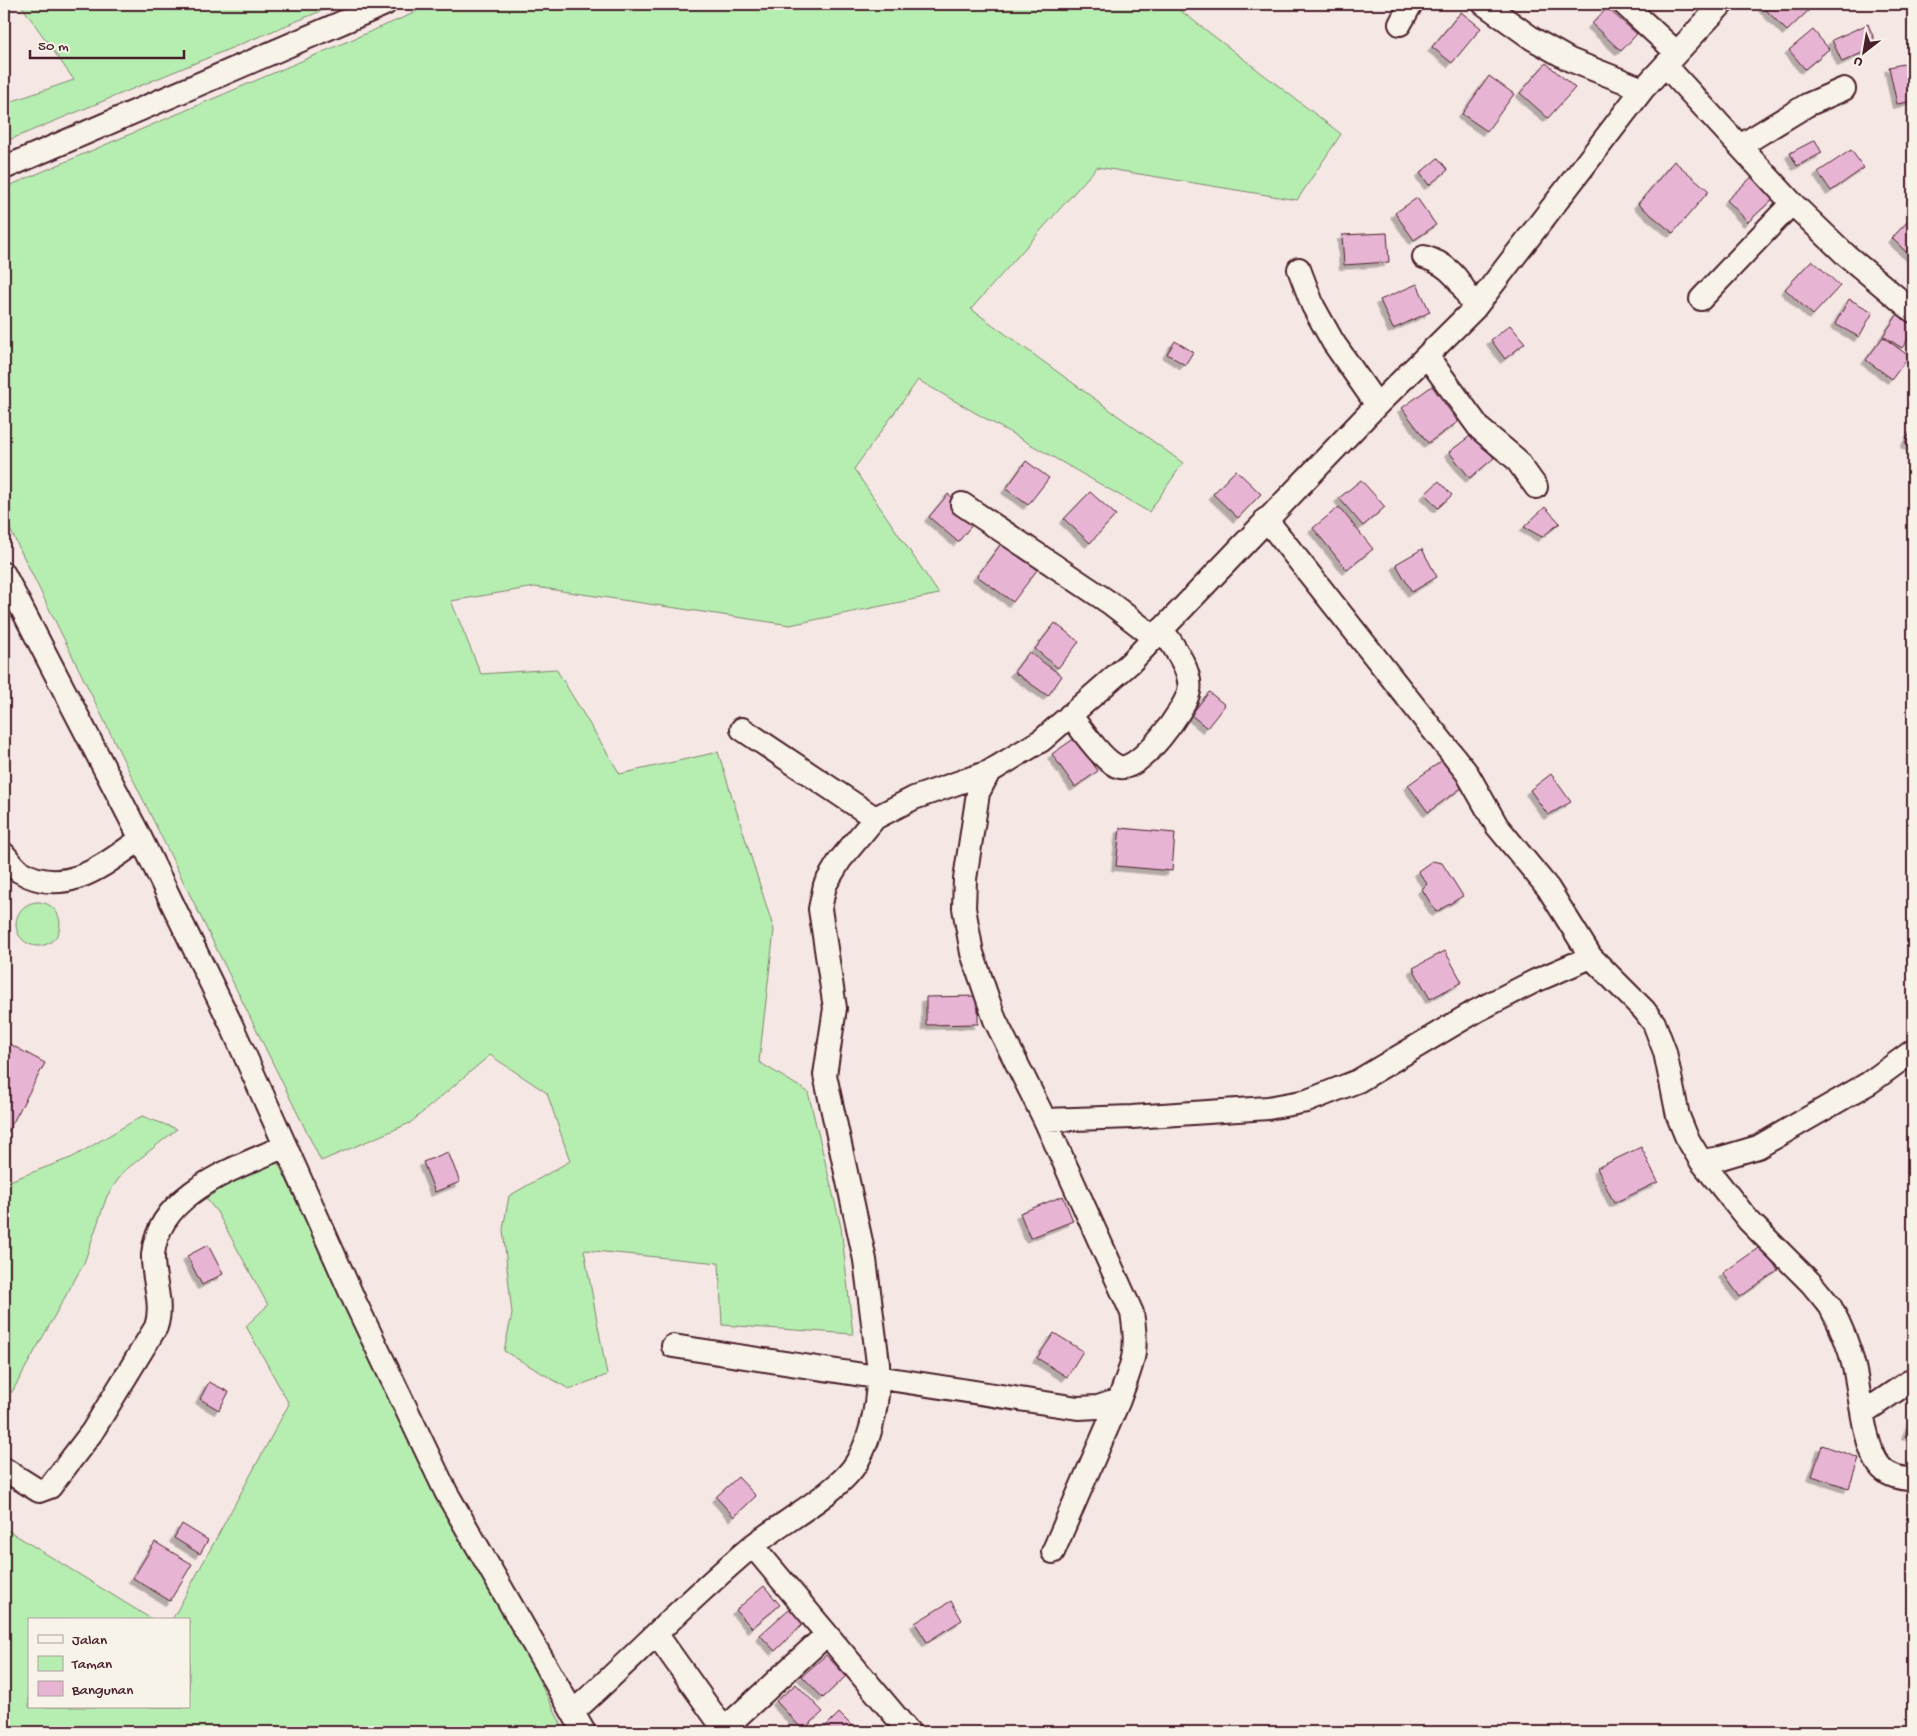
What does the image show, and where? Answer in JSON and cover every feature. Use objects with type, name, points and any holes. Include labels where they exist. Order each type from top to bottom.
[{"type":"street","points":[[4,168],[385,4]]},
{"type":"street","points":[[1400,24],[1412,4]]},
{"type":"street","points":[[1484,4],[1533,38],[1570,60],[1643,89]]},
{"type":"street","points":[[1624,4],[1740,146],[1792,203],[1846,255],[1913,311]]},
{"type":"street","points":[[573,1712],[753,1546],[844,1478],[856,1463],[870,1429],[879,1379],[865,1260],[826,1087],[827,1059],[833,1033],[835,1008],[820,909],[825,886],[840,860],[876,818],[914,798],[989,772],[1042,740],[1130,663],[1266,519],[1474,309],[1643,89],[1722,4]]},
{"type":"street","points":[[1740,146],[1807,105],[1844,90]]},
{"type":"street","points":[[1701,299],[1792,203]]},
{"type":"street","points":[[1424,257],[1436,260],[1453,273],[1466,292],[1474,309]]},
{"type":"street","points":[[1299,269],[1313,306],[1329,335],[1377,406]]},
{"type":"street","points":[[1427,356],[1480,429],[1516,458],[1536,487]]},
{"type":"street","points":[[962,504],[1158,633],[1178,653],[1189,679],[1189,691],[1170,724],[1136,763],[1126,768],[1115,765],[1104,756],[1070,715]]},
{"type":"street","points":[[1266,519],[1461,765],[1497,826],[1548,888],[1591,958],[1644,1010],[1654,1023],[1665,1052],[1678,1116],[1687,1138],[1700,1161],[1748,1220],[1811,1283],[1830,1306],[1842,1328],[1849,1349],[1872,1451],[1879,1466],[1887,1473],[1901,1479],[1913,1479]]},
{"type":"street","points":[[4,574],[142,840],[230,1022],[355,1302],[446,1492],[584,1732]]},
{"type":"street","points":[[742,729],[876,818]]},
{"type":"street","points":[[989,772],[978,793],[969,842],[964,908],[972,953],[995,1020],[1045,1120],[1132,1313],[1136,1340],[1134,1357],[1119,1400],[1053,1552]]},
{"type":"street","points":[[4,854],[19,871],[51,882],[89,875],[142,840]]},
{"type":"street","points":[[1045,1120],[1268,1108],[1307,1101],[1358,1081],[1476,1011],[1535,981],[1591,958]]},
{"type":"street","points":[[1700,1161],[1721,1158],[1758,1147],[1869,1082],[1913,1051]]},
{"type":"street","points":[[4,1469],[39,1491],[50,1487],[92,1432],[156,1327],[159,1318],[153,1267],[154,1252],[159,1235],[169,1215],[185,1196],[203,1184],[285,1146]]},
{"type":"street","points":[[673,1346],[1078,1408],[1098,1407],[1119,1400]]},
{"type":"street","points":[[1863,1413],[1913,1379]]},
{"type":"street","points":[[753,1546],[909,1732]]},
{"type":"street","points":[[657,1635],[725,1731],[826,1634]]},
{"type":"green space","points":[[338,4],[4,142],[4,104],[74,80],[21,5]]},
{"type":"green space","points":[[426,4],[1172,4],[1341,134],[1297,200],[1097,167],[971,309],[1183,463],[1149,512],[918,380],[854,469],[939,594],[790,625],[535,587],[451,601],[481,674],[556,669],[620,774],[718,752],[774,930],[759,1062],[808,1092],[841,1227],[853,1334],[722,1325],[719,1263],[584,1250],[607,1375],[569,1389],[504,1351],[512,1314],[503,1229],[509,1196],[570,1161],[547,1093],[490,1055],[410,1123],[321,1161],[4,517],[4,188],[414,13]]},
{"type":"green space","points":[[34,902],[42,902],[54,908],[60,924],[54,940],[42,946],[34,946],[22,940],[16,928],[16,920],[22,908]]},
{"type":"green space","points":[[142,1116],[177,1129],[123,1172],[107,1196],[84,1263],[12,1392],[4,1394],[4,1183],[73,1157]]},
{"type":"green space","points":[[278,1163],[565,1732],[4,1732],[4,1528],[150,1618],[28,1618],[28,1708],[190,1708],[190,1618],[173,1618],[289,1404],[246,1326],[268,1305],[217,1212],[200,1191]]},
{"type":"building","points":[[1766,4],[1815,4],[1787,31],[1763,7]]},
{"type":"building","points":[[1607,8],[1637,34],[1621,51],[1592,24]]},
{"type":"building","points":[[1461,12],[1481,28],[1452,63],[1432,47]]},
{"type":"building","points":[[1868,24],[1877,46],[1842,62],[1832,40]]},
{"type":"building","points":[[1813,30],[1829,49],[1805,69],[1789,50]]},
{"type":"building","points":[[1913,62],[1913,101],[1897,104],[1889,67]]},
{"type":"building","points":[[1546,63],[1575,88],[1548,118],[1520,93]]},
{"type":"building","points":[[1489,76],[1514,94],[1487,131],[1462,114]]},
{"type":"building","points":[[1815,140],[1822,153],[1797,166],[1790,153]]},
{"type":"building","points":[[1851,150],[1864,168],[1831,191],[1818,172]]},
{"type":"building","points":[[1438,158],[1448,170],[1429,185],[1420,173]]},
{"type":"building","points":[[1674,161],[1709,191],[1673,233],[1638,204]]},
{"type":"building","points":[[1755,174],[1776,196],[1748,222],[1727,200]]},
{"type":"building","points":[[1417,198],[1436,225],[1414,240],[1395,213]]},
{"type":"building","points":[[1913,216],[1913,257],[1912,258],[1892,238]]},
{"type":"building","points":[[1387,233],[1389,262],[1344,265],[1342,235]]},
{"type":"building","points":[[1812,260],[1840,286],[1813,315],[1785,289]]},
{"type":"building","points":[[1417,284],[1430,312],[1393,329],[1380,300]]},
{"type":"building","points":[[1849,299],[1873,312],[1859,337],[1835,324]]},
{"type":"building","points":[[1900,311],[1913,320],[1913,332],[1902,348],[1883,336]]},
{"type":"building","points":[[1510,325],[1525,343],[1505,359],[1491,340]]},
{"type":"building","points":[[1883,337],[1909,356],[1892,379],[1866,360]]},
{"type":"building","points":[[1175,341],[1193,352],[1185,365],[1167,354]]},
{"type":"building","points":[[1432,386],[1458,422],[1428,443],[1402,408]]},
{"type":"building","points":[[1913,428],[1913,448],[1905,443]]},
{"type":"building","points":[[1474,433],[1494,458],[1470,478],[1449,452]]},
{"type":"building","points":[[1026,461],[1049,478],[1028,505],[1006,489]]},
{"type":"building","points":[[1236,470],[1261,494],[1238,518],[1213,494]]},
{"type":"building","points":[[1361,480],[1385,507],[1363,526],[1339,498]]},
{"type":"building","points":[[1439,481],[1452,495],[1438,508],[1425,494]]},
{"type":"building","points":[[1090,492],[1116,515],[1090,543],[1064,519]]},
{"type":"building","points":[[948,494],[977,519],[958,542],[929,517]]},
{"type":"building","points":[[1339,507],[1373,549],[1347,570],[1313,528]]},
{"type":"building","points":[[1545,507],[1560,523],[1542,537],[1524,527]]},
{"type":"building","points":[[1004,540],[1040,566],[1013,602],[977,576]]},
{"type":"building","points":[[1422,549],[1437,577],[1412,592],[1396,564]]},
{"type":"building","points":[[1055,623],[1079,642],[1058,668],[1035,649]]},
{"type":"building","points":[[1029,652],[1062,676],[1048,696],[1014,672]]},
{"type":"building","points":[[1209,692],[1225,705],[1207,728],[1191,715]]},
{"type":"building","points":[[1075,738],[1098,771],[1075,787],[1052,754]]},
{"type":"building","points":[[1447,757],[1467,784],[1428,812],[1408,785]]},
{"type":"building","points":[[1551,774],[1571,802],[1548,815],[1530,790]]},
{"type":"building","points":[[1120,828],[1175,833],[1172,871],[1116,866]]},
{"type":"building","points":[[1432,861],[1442,863],[1463,896],[1436,912],[1422,889],[1427,884],[1418,871]]},
{"type":"building","points":[[1445,951],[1462,982],[1430,999],[1413,968]]},
{"type":"building","points":[[978,996],[978,1024],[926,1025],[926,997]]},
{"type":"building","points":[[4,1041],[45,1063],[4,1139]]},
{"type":"building","points":[[1641,1147],[1658,1182],[1614,1203],[1597,1168]]},
{"type":"building","points":[[448,1152],[460,1182],[435,1192],[423,1162]]},
{"type":"building","points":[[1063,1196],[1073,1221],[1030,1238],[1020,1213]]},
{"type":"building","points":[[208,1245],[223,1274],[202,1285],[187,1256]]},
{"type":"building","points":[[1761,1246],[1778,1270],[1740,1297],[1723,1273]]},
{"type":"building","points":[[1054,1333],[1083,1351],[1067,1377],[1037,1358]]},
{"type":"building","points":[[209,1382],[229,1392],[219,1410],[200,1399]]},
{"type":"building","points":[[1913,1417],[1913,1437],[1906,1434]]},
{"type":"building","points":[[1822,1445],[1859,1458],[1849,1488],[1812,1476]]},
{"type":"building","points":[[738,1477],[756,1496],[734,1517],[716,1497]]},
{"type":"building","points":[[182,1524],[208,1540],[200,1554],[174,1538]]},
{"type":"building","points":[[155,1542],[192,1564],[170,1601],[133,1578]]},
{"type":"building","points":[[764,1586],[780,1605],[752,1628],[736,1610]]},
{"type":"building","points":[[951,1601],[962,1620],[927,1642],[915,1623]]},
{"type":"building","points":[[790,1608],[804,1623],[775,1651],[760,1635]]},
{"type":"building","points":[[826,1655],[846,1676],[823,1698],[802,1676]]},
{"type":"building","points":[[796,1684],[823,1712],[803,1730],[776,1701]]},
{"type":"building","points":[[839,1713],[858,1732],[820,1732]]}]
